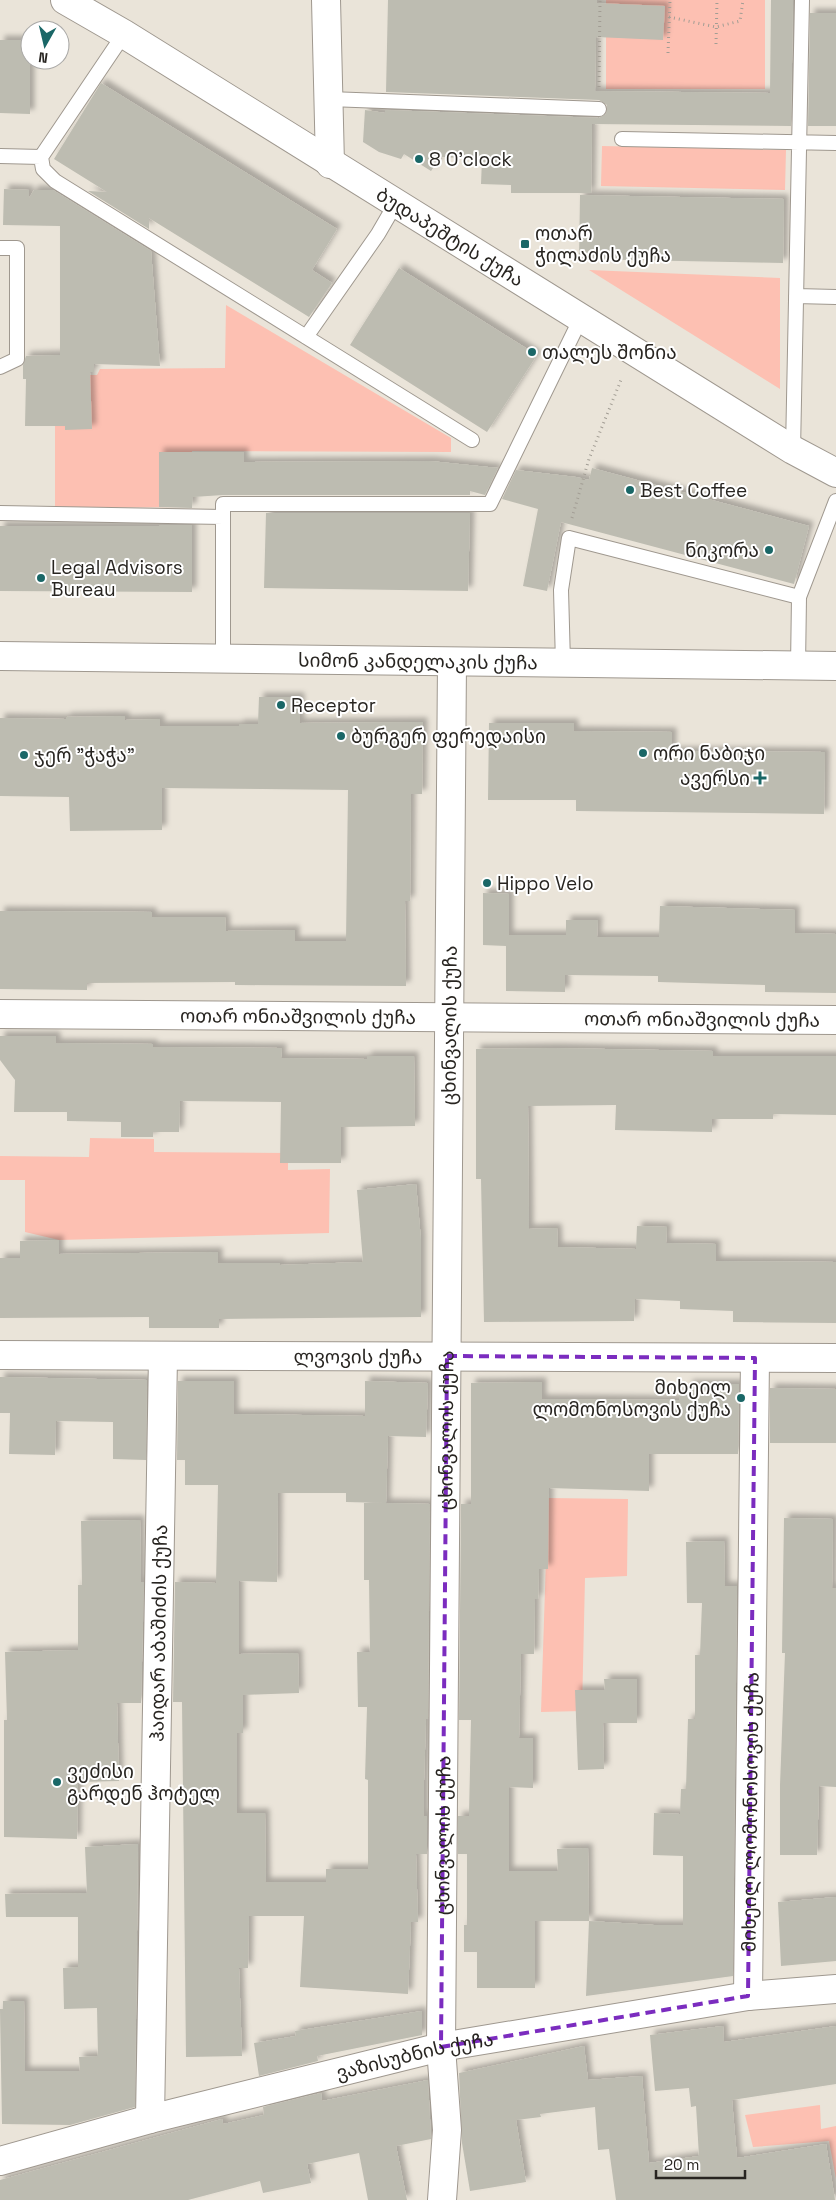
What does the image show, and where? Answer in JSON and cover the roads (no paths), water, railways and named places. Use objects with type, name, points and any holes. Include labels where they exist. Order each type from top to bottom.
[{"type":"street","name":"ბუდაპეშტის ქუჩა","points":[[65,0],[124,34],[330,164],[794,450],[836,473]]},
{"type":"street","points":[[326,0],[330,164]]},
{"type":"street","name":"სიმონ კანდელაკის ქუჩა","points":[[0,656],[834,666]]},
{"type":"street","name":"ცხინვალის ქუჩა","points":[[442,2200],[447,2130],[441,2047],[452,662]]},
{"type":"street","name":"ოთარ ონიაშვილის ქუჩა","points":[[0,1014],[836,1020]]},
{"type":"street","name":"ლვოვის ქუჩა","points":[[0,1356],[836,1358]]},
{"type":"street","name":"ჰაიდარ აბაშიძის ქუჩა","points":[[150,2119],[163,1356]]},
{"type":"street","name":"მიხეილ ლომონოსოვის ქუჩა","points":[[748,1996],[755,1358]]},
{"type":"street","name":"ვაზისუბნის ქუჩა","points":[[0,2161],[150,2119],[441,2047],[748,1996],[836,1989]]},
{"type":"lane","points":[[794,450],[802,0]]},
{"type":"lane","points":[[124,34],[41,157],[44,169],[55,181],[472,440]]},
{"type":"lane","points":[[329,99],[598,109]]},
{"type":"lane","points":[[622,138],[836,143]]},
{"type":"lane","points":[[0,156],[41,157]]},
{"type":"lane","points":[[306,337],[378,234],[396,204]]},
{"type":"lane","points":[[0,248],[16,248],[18,359],[0,367]]},
{"type":"lane","points":[[796,296],[836,296]]},
{"type":"lane","points":[[223,659],[223,504],[490,504],[581,318]]},
{"type":"lane","points":[[798,666],[799,597],[836,501]]},
{"type":"lane","points":[[0,514],[224,517]]},
{"type":"lane","points":[[563,663],[561,590],[569,538],[799,597]]},
{"type":"place","name":"8 O'clock","points":[[419,159]]},
{"type":"place","name":"ოთარ ჭილაძის ქუჩა","points":[[525,244]]},
{"type":"place","name":"თალეს შონია","points":[[532,352]]},
{"type":"place","name":"Best Coffee","points":[[630,490]]},
{"type":"place","name":"ნიკორა","points":[[769,550]]},
{"type":"place","name":"Legal Advisors Bureau","points":[[41,578]]},
{"type":"place","name":"Receptor","points":[[281,705]]},
{"type":"place","name":"ბურგერ ფერედაისი","points":[[341,736]]},
{"type":"place","name":"ორი ნაბიჯი","points":[[643,753]]},
{"type":"place","name":"ჯერ \"ჭაჭა\"","points":[[24,755]]},
{"type":"place","name":"ავერსი","points":[[760,778]]},
{"type":"place","name":"Hippo Velo","points":[[487,883]]},
{"type":"place","name":"მიხეილ ლომონოსოვის ქუჩა","points":[[741,1398]]},
{"type":"place","name":"ვეძისი გარდენ ჰოტელ","points":[[57,1782]]}]
